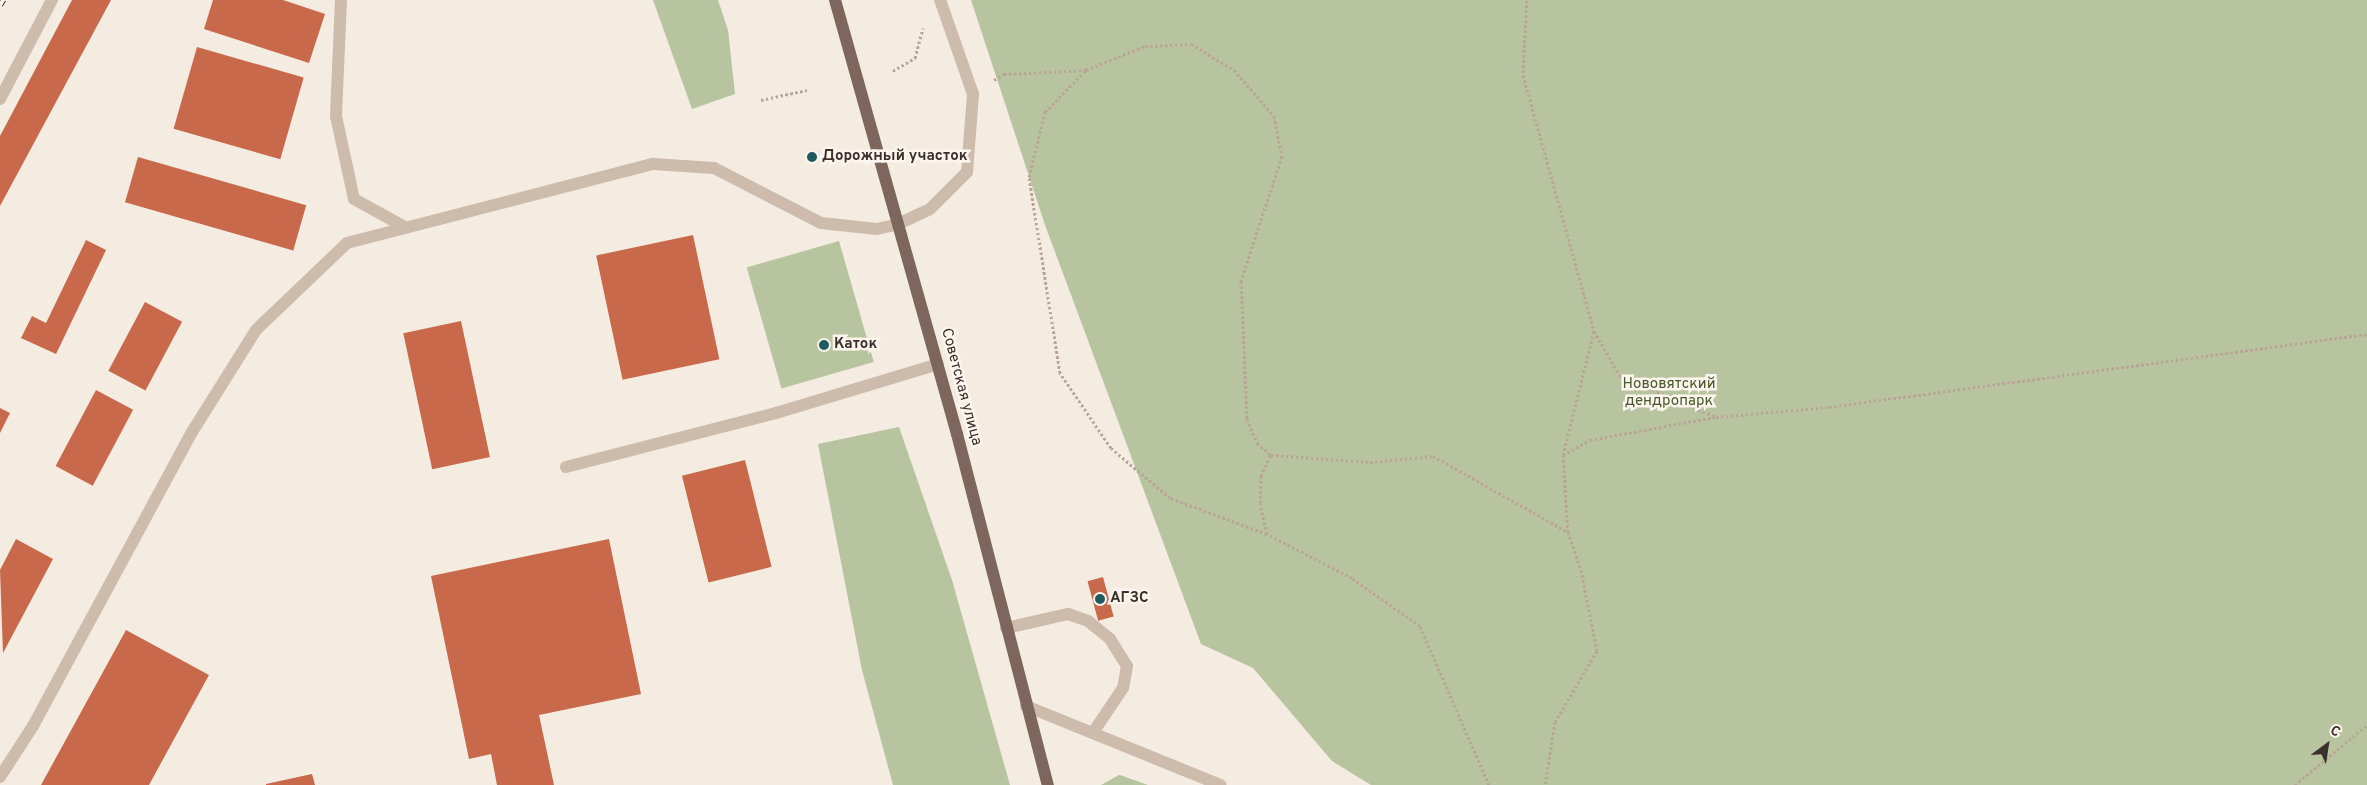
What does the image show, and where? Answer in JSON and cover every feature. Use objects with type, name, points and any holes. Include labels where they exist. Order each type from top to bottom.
[{"type":"main road","name":"Советская улица","points":[[835,0],[938,364],[1048,785]]},
{"type":"lane","points":[[0,99],[52,0]]},
{"type":"lane","points":[[341,0],[336,116],[354,200],[403,226]]},
{"type":"lane","points":[[0,777],[33,726],[187,440],[256,330],[347,243],[403,226],[590,183],[652,164],[714,168],[821,223],[877,229],[898,224],[930,209],[967,172],[973,94],[940,0]]},
{"type":"lane","points":[[566,467],[776,413],[938,364]]},
{"type":"lane","points":[[1006,628],[1068,614],[1088,621],[1110,639],[1127,666],[1123,688],[1094,731]]},
{"type":"lane","points":[[1026,706],[1094,731],[1221,785]]},
{"type":"path","points":[[1527,0],[1523,75],[1594,331],[1620,376],[1716,417]]},
{"type":"path","points":[[893,72],[915,58],[924,18]]},
{"type":"path","points":[[973,94],[1004,74],[1086,70],[1145,46],[1191,44],[1234,70],[1274,116],[1282,156],[1241,281],[1247,419],[1257,443],[1271,455],[1370,462],[1433,456],[1568,532]]},
{"type":"path","points":[[1086,70],[1046,112],[1029,177],[1060,373],[1111,448],[1170,498],[1267,534],[1352,578],[1420,626],[1489,785]]},
{"type":"path","points":[[761,100],[807,90]]},
{"type":"path","points":[[1545,785],[1555,722],[1597,651],[1581,570],[1568,532],[1563,455],[1594,331]]},
{"type":"path","points":[[1563,455],[1590,440],[1716,417],[1829,407],[2367,334]]},
{"type":"path","points":[[1267,534],[1260,502],[1262,476],[1271,455]]},
{"type":"path","points":[[2295,785],[2367,725]]},
{"type":"green space","points":[[653,0],[718,0],[728,30],[735,94],[692,109]]},
{"type":"green space","name":"Нововятский дендропарк","points":[[971,0],[2367,0],[2367,785],[1371,785],[1332,761],[1253,668],[1201,644],[1045,225]]},
{"type":"green space","points":[[839,241],[874,362],[781,389],[747,267]]},
{"type":"green space","points":[[899,427],[952,580],[1010,785],[893,785],[862,670],[818,444]]},
{"type":"green space","points":[[1120,775],[1148,785],[1101,785]]},
{"type":"building","points":[[72,0],[111,0],[0,206],[0,136]]},
{"type":"building","points":[[213,0],[283,0],[325,14],[309,63],[204,29]]},
{"type":"building","points":[[197,47],[304,78],[280,159],[174,129]]},
{"type":"building","points":[[138,157],[306,205],[293,250],[125,202]]},
{"type":"building","points":[[693,235],[719,359],[623,380],[596,256]]},
{"type":"building","points":[[86,240],[106,250],[56,354],[21,338],[32,316],[46,323]]},
{"type":"building","points":[[145,302],[182,322],[145,391],[108,371]]},
{"type":"building","points":[[461,321],[490,457],[432,469],[403,333]]},
{"type":"building","points":[[96,390],[133,410],[93,486],[56,466]]},
{"type":"building","points":[[0,408],[10,413],[0,433]]},
{"type":"building","points":[[745,460],[772,567],[709,582],[682,476]]},
{"type":"building","points":[[16,539],[53,559],[3,653],[0,570]]},
{"type":"building","points":[[609,539],[641,694],[539,715],[554,785],[497,785],[491,754],[469,759],[431,576]]},
{"type":"building","name":"АГЗС","points":[[1103,577],[1114,617],[1098,621],[1088,581]]},
{"type":"building","points":[[126,630],[209,675],[149,785],[41,785]]},
{"type":"building","points":[[312,774],[315,785],[266,785],[266,784]]},
{"type":"railway","points":[[0,5],[3,0]]},
{"type":"place","name":"Дорожный участок","points":[[812,157]]},
{"type":"place","name":"Каток","points":[[824,345]]},
{"type":"place","name":"АГЗС","points":[[1100,599]]}]
